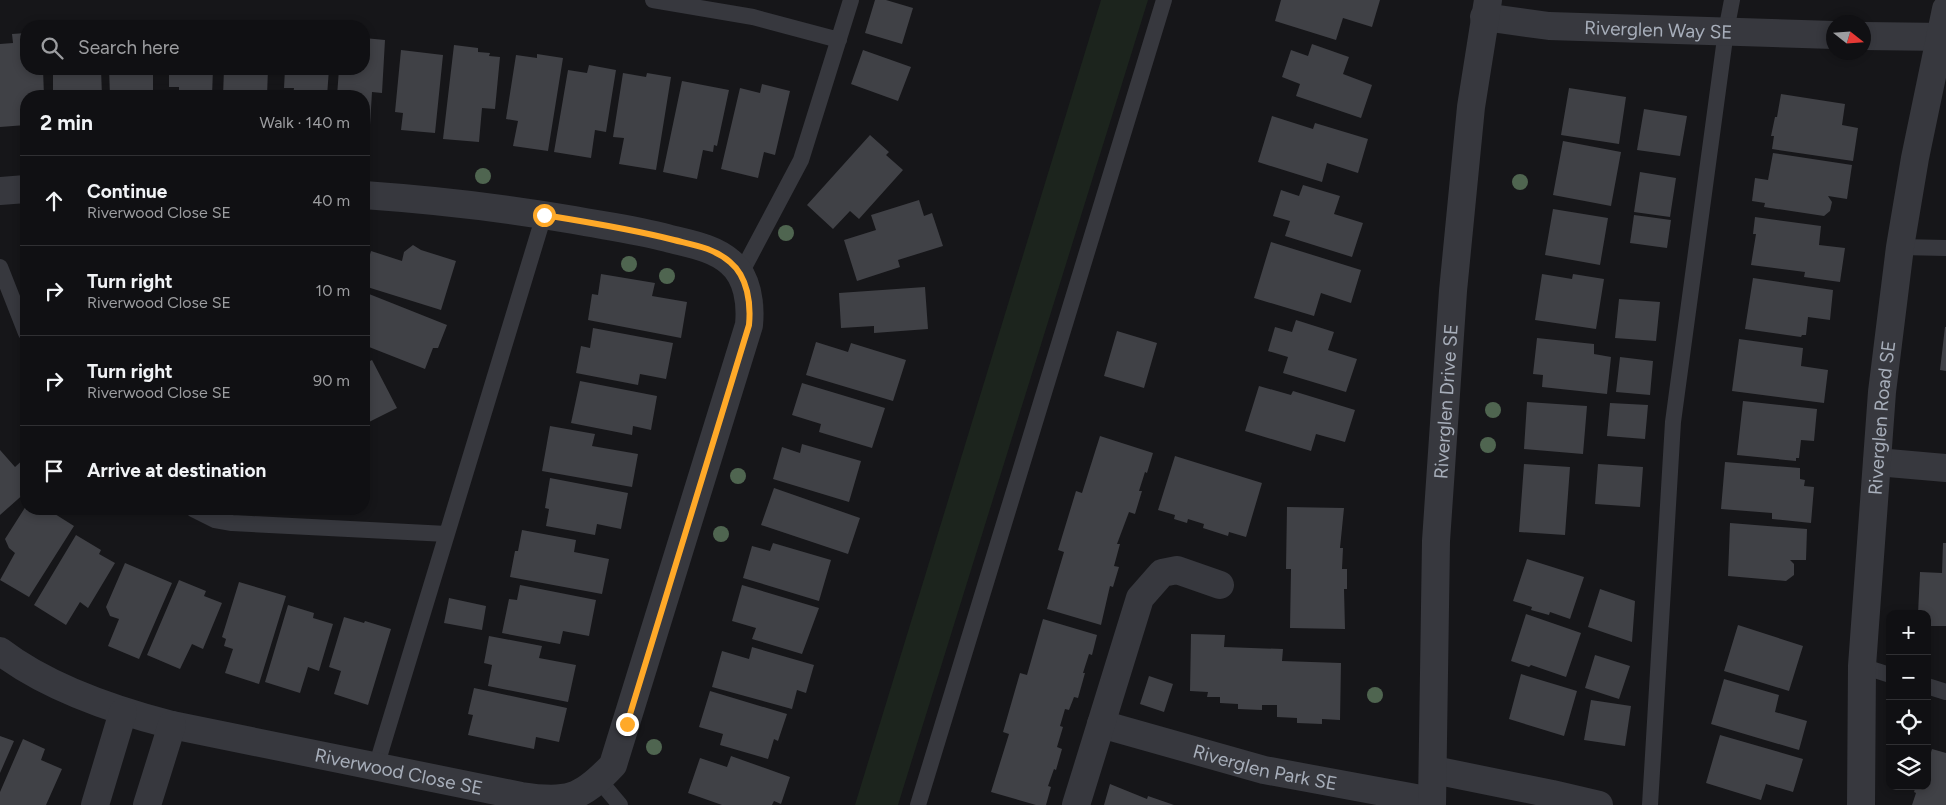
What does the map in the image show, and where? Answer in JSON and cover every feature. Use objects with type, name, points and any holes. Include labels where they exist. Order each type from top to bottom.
[{"type":"street","name":"Riverglen Way SE","points":[[1486,9],[1549,26],[1826,35]]},
{"type":"street","name":"Riverglen Drive SE","points":[[1432,803],[1436,541],[1453,291],[1471,107],[1486,9]]},
{"type":"street","name":"Riverglen Road SE","points":[[1862,805],[1862,666],[1882,392],[1900,247],[1915,158],[1943,37],[1946,9]]},
{"type":"street","points":[[1871,36],[1943,37]]},
{"type":"street","points":[[0,191],[20,189]]},
{"type":"street","name":"Riverwood Close SE","points":[[0,651],[62,688],[124,712],[172,725],[545,799],[567,798],[586,791],[614,765],[749,325],[750,309],[748,295],[740,275],[732,263],[714,250],[643,232],[472,204],[370,196]]},
{"type":"street","points":[[1877,462],[1946,468]]},
{"type":"street","points":[[1076,805],[1140,598],[1162,572],[1178,570],[1220,585]]},
{"type":"street","points":[[95,805],[124,712]]},
{"type":"street","name":"Riverglen Park SE","points":[[1101,724],[1264,770],[1432,803]]},
{"type":"street","points":[[147,805],[172,725]]},
{"type":"street","points":[[1434,770],[1599,805]]},
{"type":"lane","points":[[653,0],[753,17],[839,40]]},
{"type":"lane","points":[[740,275],[801,160],[851,0]]},
{"type":"lane","points":[[918,805],[1164,0]]},
{"type":"lane","points":[[1650,805],[1673,422],[1726,31],[1732,0]]},
{"type":"lane","points":[[376,767],[544,215]]},
{"type":"lane","points":[[1900,247],[1946,248]]},
{"type":"lane","points":[[0,267],[20,318]]},
{"type":"lane","points":[[205,515],[215,520],[232,523],[447,534]]},
{"type":"lane","points":[[1862,666],[1886,674]]},
{"type":"lane","points":[[1931,687],[1946,692]]},
{"type":"lane","points":[[599,780],[620,805]]},
{"type":"shaded area","points":[[1101,0],[1148,0],[898,805],[855,805]]},
{"type":"building","points":[[875,0],[886,0],[913,8],[902,44],[865,33]]},
{"type":"building","points":[[1281,0],[1380,0],[1372,27],[1343,18],[1336,40],[1275,21]]},
{"type":"building","points":[[20,33],[20,75],[43,75],[44,90],[20,90],[20,125],[0,127],[0,44],[13,43],[12,34]]},
{"type":"building","points":[[370,39],[385,40],[382,93],[372,92],[370,125],[370,90],[337,90],[339,75],[370,75]]},
{"type":"building","points":[[1312,44],[1349,57],[1343,74],[1372,85],[1361,118],[1296,96],[1300,84],[1282,77],[1291,50],[1308,56]]},
{"type":"building","points":[[454,45],[478,48],[478,52],[490,53],[489,56],[500,57],[495,109],[482,108],[479,142],[443,139]]},
{"type":"building","points":[[401,50],[443,55],[435,133],[401,130],[403,113],[395,112]]},
{"type":"building","points":[[863,50],[911,67],[898,101],[851,84]]},
{"type":"building","points":[[537,54],[563,58],[548,151],[513,146],[518,121],[506,119],[516,55],[537,58]]},
{"type":"building","points":[[589,65],[616,70],[606,132],[595,130],[591,158],[554,152],[568,70],[587,73]]},
{"type":"building","points":[[623,73],[646,77],[647,73],[671,77],[656,170],[619,164],[624,138],[613,137]]},
{"type":"building","points":[[53,75],[101,75],[102,90],[53,90]]},
{"type":"building","points":[[109,75],[153,75],[153,90],[110,90]]},
{"type":"building","points":[[169,75],[213,75],[212,90],[179,90],[179,87],[169,87]]},
{"type":"building","points":[[224,75],[268,75],[267,90],[223,90]]},
{"type":"building","points":[[285,75],[329,75],[327,90],[294,90],[294,88],[284,88]]},
{"type":"building","points":[[682,81],[729,90],[717,146],[714,145],[713,152],[703,150],[697,179],[663,172]]},
{"type":"building","points":[[762,84],[790,91],[775,155],[764,152],[758,178],[721,169],[740,88],[760,93]]},
{"type":"building","points":[[1569,88],[1626,97],[1619,144],[1561,135]]},
{"type":"building","points":[[1781,94],[1845,104],[1842,125],[1858,128],[1853,161],[1772,149],[1774,136],[1771,136]]},
{"type":"building","points":[[1644,109],[1687,116],[1680,156],[1637,150]]},
{"type":"building","points":[[1272,116],[1313,129],[1315,123],[1368,139],[1358,173],[1327,163],[1322,182],[1258,162]]},
{"type":"building","points":[[870,135],[889,152],[886,155],[903,170],[859,219],[850,211],[833,229],[807,205]]},
{"type":"building","points":[[1563,141],[1621,152],[1611,206],[1553,195]]},
{"type":"building","points":[[1773,153],[1852,165],[1847,199],[1828,196],[1832,202],[1830,211],[1824,216],[1764,207],[1765,203],[1752,201],[1755,178],[1768,180]]},
{"type":"building","points":[[1640,172],[1676,178],[1670,217],[1634,212]]},
{"type":"building","points":[[1303,185],[1340,196],[1334,214],[1363,223],[1352,257],[1285,236],[1290,221],[1273,216],[1281,190],[1299,196]]},
{"type":"building","points":[[919,200],[924,216],[932,213],[943,246],[898,260],[900,267],[857,281],[844,240],[876,230],[871,215]]},
{"type":"building","points":[[1553,209],[1608,218],[1600,265],[1545,255]]},
{"type":"building","points":[[1634,215],[1671,220],[1667,248],[1630,243]]},
{"type":"building","points":[[1755,217],[1821,226],[1819,245],[1845,248],[1840,282],[1804,277],[1805,272],[1751,265],[1756,234],[1753,234]]},
{"type":"building","points":[[1271,242],[1361,270],[1351,303],[1321,293],[1314,316],[1254,298]]},
{"type":"building","points":[[413,245],[421,250],[456,261],[441,310],[370,288],[371,251],[402,261],[404,252]]},
{"type":"building","points":[[601,274],[655,283],[652,296],[687,302],[681,338],[588,320],[592,294],[598,295]]},
{"type":"building","points":[[1542,274],[1572,279],[1573,274],[1604,279],[1596,329],[1535,320]]},
{"type":"building","points":[[1753,278],[1833,290],[1830,320],[1808,317],[1806,335],[1801,337],[1745,329]]},
{"type":"building","points":[[925,287],[928,329],[874,333],[874,326],[841,328],[839,293]]},
{"type":"building","points":[[370,294],[447,325],[438,348],[433,348],[425,369],[370,347]]},
{"type":"building","points":[[1619,299],[1660,302],[1656,341],[1615,338]]},
{"type":"building","points":[[1296,320],[1334,332],[1328,350],[1357,359],[1346,392],[1283,373],[1288,357],[1268,351],[1275,327],[1292,332]]},
{"type":"building","points":[[1946,327],[1946,371],[1940,370]]},
{"type":"building","points":[[593,328],[673,343],[666,379],[640,374],[638,385],[576,373],[581,346],[590,348]]},
{"type":"building","points":[[1117,331],[1157,343],[1144,388],[1104,376]]},
{"type":"building","points":[[1537,338],[1594,344],[1594,354],[1611,357],[1607,394],[1542,387],[1543,375],[1533,374]]},
{"type":"building","points":[[1739,339],[1803,348],[1801,366],[1828,370],[1824,403],[1732,391]]},
{"type":"building","points":[[816,342],[848,352],[851,343],[906,360],[893,401],[806,375]]},
{"type":"building","points":[[1620,357],[1653,361],[1650,395],[1616,392]]},
{"type":"building","points":[[372,360],[397,408],[370,422],[370,361]]},
{"type":"building","points":[[580,381],[657,396],[651,430],[633,426],[632,435],[571,423]]},
{"type":"building","points":[[802,383],[885,408],[872,448],[819,432],[821,424],[792,415]]},
{"type":"building","points":[[1259,386],[1291,395],[1293,391],[1355,410],[1345,442],[1316,434],[1311,451],[1245,431]]},
{"type":"building","points":[[1743,401],[1817,409],[1814,441],[1801,440],[1799,458],[1796,458],[1796,461],[1737,455]]},
{"type":"building","points":[[1527,402],[1587,406],[1583,454],[1524,449]]},
{"type":"building","points":[[1610,403],[1648,405],[1645,439],[1607,436]]},
{"type":"building","points":[[550,426],[595,434],[592,446],[638,454],[632,487],[542,471]]},
{"type":"building","points":[[1100,436],[1153,453],[1139,491],[1142,491],[1135,514],[1129,512],[1117,544],[1120,544],[1114,566],[1119,567],[1113,587],[1110,586],[1101,625],[1047,609],[1064,552],[1058,550],[1076,491],[1082,493]]},
{"type":"building","points":[[802,444],[861,461],[849,502],[773,479],[782,447],[800,453]]},
{"type":"building","points":[[0,450],[15,467],[20,462],[20,497],[0,515]]},
{"type":"building","points":[[1175,456],[1262,483],[1246,537],[1229,532],[1228,536],[1203,528],[1204,524],[1188,519],[1187,523],[1174,519],[1175,515],[1158,510]]},
{"type":"building","points":[[1725,462],[1800,468],[1800,479],[1805,480],[1804,486],[1814,487],[1811,523],[1772,519],[1772,513],[1721,509]]},
{"type":"building","points":[[1524,464],[1570,467],[1565,535],[1519,532]]},
{"type":"building","points":[[1598,464],[1643,467],[1640,507],[1595,504]]},
{"type":"building","points":[[550,478],[628,493],[621,529],[597,524],[595,535],[546,526],[549,509],[545,508]]},
{"type":"building","points":[[774,488],[860,518],[848,554],[761,525]]},
{"type":"building","points":[[1287,507],[1344,508],[1340,548],[1343,548],[1342,569],[1347,569],[1347,589],[1344,589],[1345,629],[1290,628],[1291,569],[1286,569]]},
{"type":"building","points":[[20,515],[57,515],[74,526],[29,597],[0,580],[15,553],[9,548],[5,539]]},
{"type":"building","points":[[1730,523],[1807,529],[1806,560],[1790,560],[1794,564],[1794,575],[1786,581],[1728,576]]},
{"type":"building","points":[[522,530],[576,540],[574,552],[609,559],[602,594],[510,577],[515,551],[518,551]]},
{"type":"building","points":[[76,535],[101,550],[99,554],[115,563],[88,608],[80,602],[66,625],[34,605]]},
{"type":"building","points":[[773,543],[831,560],[819,601],[743,578],[752,546],[770,551]]},
{"type":"building","points":[[1943,543],[1946,543],[1946,626],[1931,626],[1931,610],[1918,610],[1920,572],[1942,573]]},
{"type":"building","points":[[1527,559],[1584,577],[1570,619],[1550,612],[1549,615],[1531,610],[1532,607],[1513,601]]},
{"type":"building","points":[[125,563],[172,583],[139,659],[108,646],[119,619],[110,616],[106,607]]},
{"type":"building","points":[[179,580],[206,591],[204,596],[222,603],[203,649],[192,644],[180,669],[147,655]]},
{"type":"building","points":[[239,582],[286,596],[259,684],[225,673],[233,649],[224,646],[226,639],[222,637]]},
{"type":"building","points":[[520,585],[596,600],[589,636],[563,631],[560,644],[502,633],[509,599],[517,600]]},
{"type":"building","points":[[742,585],[819,608],[802,654],[752,639],[756,628],[732,621]]},
{"type":"building","points":[[1600,589],[1635,601],[1632,642],[1588,627]]},
{"type":"building","points":[[449,598],[486,606],[482,630],[444,623]]},
{"type":"building","points":[[288,605],[314,613],[313,618],[333,624],[319,671],[308,667],[300,693],[265,682]]},
{"type":"building","points":[[1526,614],[1581,633],[1566,677],[1531,665],[1529,667],[1511,661]]},
{"type":"building","points":[[344,617],[391,629],[368,705],[334,694],[341,671],[329,667]]},
{"type":"building","points":[[1043,619],[1097,635],[1092,655],[1089,654],[1083,673],[1085,673],[1078,698],[1074,697],[1069,710],[1065,709],[1060,726],[1063,727],[1057,747],[1062,749],[1056,770],[1054,769],[1048,786],[1051,787],[1046,805],[1036,805],[991,792],[1009,734],[1003,732],[1020,673],[1027,675]]},
{"type":"building","points":[[1738,625],[1803,646],[1789,691],[1724,671]]},
{"type":"building","points":[[1191,634],[1225,635],[1224,647],[1283,649],[1282,661],[1341,663],[1340,720],[1322,719],[1322,724],[1297,723],[1297,718],[1277,717],[1277,705],[1262,705],[1262,710],[1238,709],[1238,704],[1220,703],[1220,697],[1207,697],[1208,692],[1190,691]]},
{"type":"building","points":[[489,636],[542,646],[539,658],[576,665],[568,702],[488,686],[492,665],[484,663]]},
{"type":"building","points":[[752,647],[814,665],[806,693],[797,690],[792,709],[712,687],[722,651],[749,659]]},
{"type":"building","points":[[1595,655],[1630,666],[1619,699],[1585,688]]},
{"type":"building","points":[[1521,674],[1577,691],[1564,736],[1509,719]]},
{"type":"building","points":[[1149,676],[1173,684],[1164,712],[1140,704]]},
{"type":"building","points":[[1724,679],[1779,695],[1775,712],[1807,721],[1799,750],[1711,724]]},
{"type":"building","points":[[474,688],[567,708],[559,742],[536,737],[534,749],[468,735],[473,715],[468,714]]},
{"type":"building","points":[[710,691],[787,714],[778,741],[774,739],[768,759],[720,745],[723,734],[699,727]]},
{"type":"building","points":[[1591,700],[1631,706],[1625,746],[1584,740]]},
{"type":"building","points":[[1720,735],[1803,759],[1793,792],[1766,784],[1761,800],[1706,783]]},
{"type":"building","points":[[0,736],[14,741],[0,773]]},
{"type":"building","points":[[23,739],[45,749],[41,760],[62,769],[46,805],[0,805],[0,792]]},
{"type":"building","points":[[1932,749],[1946,753],[1946,805],[1912,805],[1916,793],[1915,790],[1931,790]]},
{"type":"building","points":[[731,756],[790,777],[781,804],[774,801],[772,805],[722,805],[688,793],[700,758],[727,767]]},
{"type":"building","points":[[1110,784],[1147,799],[1148,796],[1174,805],[1104,805]]},
{"type":"route","points":[[544,215],[643,232],[714,250],[732,263],[740,275],[748,295],[750,309],[749,325],[627,724]]}]
